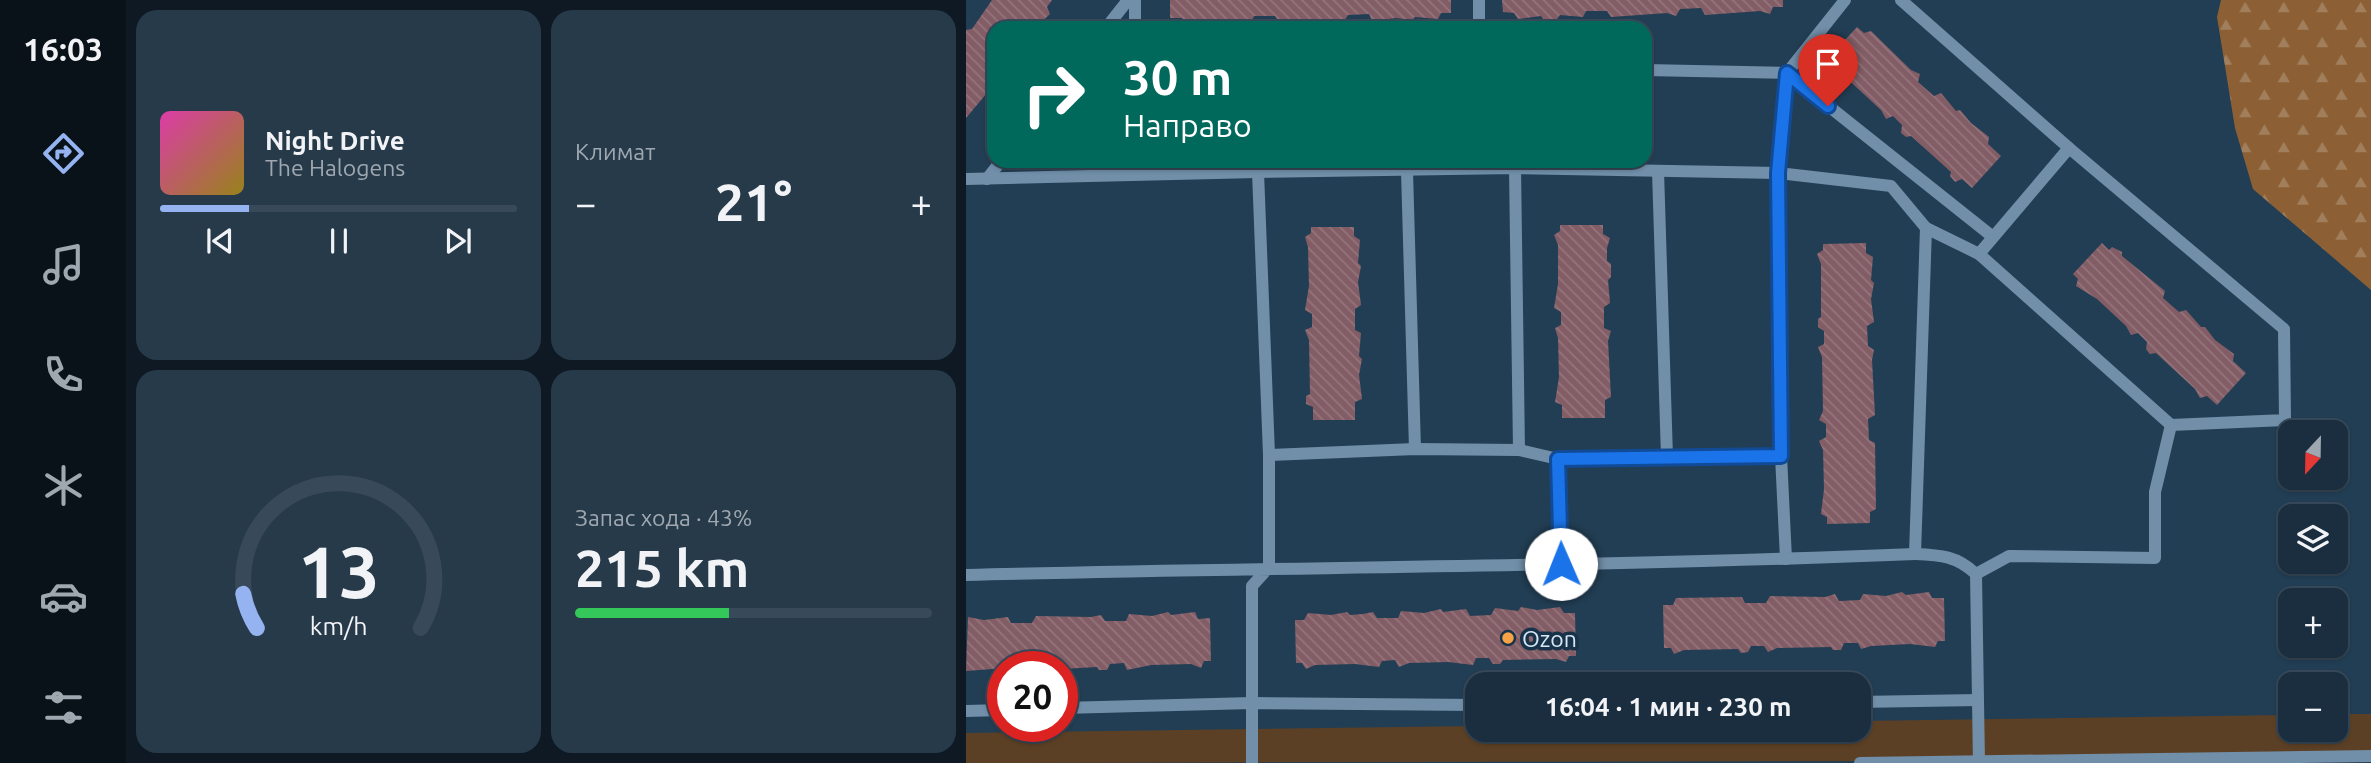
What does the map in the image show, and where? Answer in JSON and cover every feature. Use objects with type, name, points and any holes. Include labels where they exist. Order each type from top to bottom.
[{"type":"lane","points":[[1112,21],[1128,0]]},
{"type":"lane","points":[[1135,0],[1135,21]]},
{"type":"lane","points":[[1479,0],[1479,21]]},
{"type":"lane","points":[[1786,559],[1781,456],[1778,173],[1787,73],[1845,0]]},
{"type":"lane","points":[[966,179],[1515,168],[1778,173],[1891,186],[1926,228],[1979,254],[2171,425],[2285,420],[2284,329],[2070,148],[1901,0]]},
{"type":"lane","points":[[1652,70],[1787,73],[1993,237]]},
{"type":"lane","points":[[1979,254],[2070,148]]},
{"type":"lane","points":[[987,179],[996,168]]},
{"type":"lane","points":[[1515,168],[1519,450]]},
{"type":"lane","points":[[1407,171],[1415,449]]},
{"type":"lane","points":[[1252,763],[1252,586],[1269,567],[1269,455],[1258,172]]},
{"type":"lane","points":[[1658,172],[1667,457]]},
{"type":"lane","points":[[1915,554],[1926,228]]},
{"type":"lane","points":[[1976,574],[2009,556],[2155,558],[2155,492],[2171,425]]},
{"type":"lane","points":[[1269,455],[1415,449],[1519,450],[1558,459],[1781,456]]},
{"type":"lane","points":[[1558,459],[1561,564]]},
{"type":"lane","points":[[966,575],[1944,555],[1963,561],[1976,574],[1979,762]]},
{"type":"lane","points":[[1871,702],[1978,700]]},
{"type":"lane","points":[[1078,707],[1252,702],[1465,705]]},
{"type":"lane","points":[[966,711],[987,710]]},
{"type":"lane","points":[[1860,763],[2371,755]]},
{"type":"shaded area","points":[[2348,714],[2371,714],[2371,760],[966,763],[966,733],[987,733],[987,742],[1078,742],[1078,731],[1465,726],[1465,742],[1871,742],[1871,721],[2278,715],[2278,742],[2348,742]]},
{"type":"green space","points":[[2221,0],[2371,0],[2371,290],[2253,189],[2235,128],[2217,17]]},
{"type":"building","points":[[992,0],[1052,0],[1047,7],[1050,14],[1042,21],[987,21],[987,93],[966,118],[966,30],[972,29]]},
{"type":"building","points":[[1170,0],[1451,0],[1451,13],[1441,13],[1438,19],[1415,17],[1412,20],[1396,18],[1372,21],[1369,14],[1348,15],[1344,21],[1278,21],[1275,16],[1254,16],[1252,21],[1184,21],[1182,18],[1170,18]]},
{"type":"building","points":[[1502,0],[1783,0],[1783,7],[1773,7],[1770,14],[1760,11],[1705,15],[1701,8],[1680,9],[1676,16],[1667,13],[1611,17],[1607,11],[1586,11],[1583,17],[1560,15],[1557,19],[1543,19],[1541,16],[1518,19],[1514,13],[1503,12]]},
{"type":"building","points":[[1857,27],[1864,33],[1871,31],[1911,70],[1920,74],[1918,82],[1934,96],[1941,93],[1956,111],[1960,110],[1989,137],[1988,144],[2001,156],[1972,188],[1962,179],[1955,182],[1950,176],[1951,172],[1911,136],[1906,137],[1901,133],[1902,125],[1893,116],[1886,119],[1881,110],[1841,73],[1838,75],[1831,70],[1833,63],[1828,58]]},
{"type":"building","points":[[1560,225],[1603,225],[1603,234],[1610,238],[1607,261],[1611,264],[1611,277],[1608,280],[1610,303],[1604,307],[1604,328],[1611,331],[1608,341],[1611,397],[1605,400],[1605,418],[1562,418],[1562,405],[1555,402],[1559,377],[1558,338],[1555,328],[1561,325],[1561,312],[1554,308],[1558,284],[1558,245],[1554,235],[1560,231]]},
{"type":"building","points":[[1311,227],[1354,227],[1354,236],[1360,240],[1358,263],[1361,266],[1358,282],[1361,305],[1355,309],[1355,330],[1361,333],[1359,356],[1362,359],[1359,375],[1362,399],[1355,402],[1355,420],[1313,420],[1313,407],[1306,404],[1306,396],[1310,394],[1309,340],[1305,330],[1312,327],[1312,314],[1305,310],[1309,286],[1308,247],[1305,237],[1311,233]]},
{"type":"building","points":[[1866,243],[1866,253],[1873,257],[1871,280],[1874,283],[1871,299],[1874,322],[1867,326],[1868,346],[1874,350],[1872,360],[1875,415],[1868,419],[1869,440],[1875,443],[1876,509],[1870,512],[1870,523],[1827,524],[1827,517],[1821,514],[1824,489],[1823,450],[1819,441],[1826,437],[1826,424],[1819,420],[1823,411],[1822,357],[1818,347],[1824,344],[1824,331],[1818,327],[1818,319],[1821,317],[1821,264],[1817,254],[1823,250],[1823,244]]},
{"type":"building","points":[[2102,243],[2109,250],[2112,247],[2122,252],[2122,256],[2165,291],[2163,298],[2179,312],[2186,310],[2215,340],[2234,354],[2233,361],[2246,373],[2217,405],[2207,396],[2200,398],[2195,389],[2156,353],[2150,354],[2146,349],[2147,342],[2138,333],[2131,335],[2126,326],[2097,299],[2076,286],[2078,279],[2073,274]]},
{"type":"building","points":[[1902,592],[1906,595],[1929,592],[1932,598],[1944,598],[1945,641],[1938,641],[1935,647],[1910,644],[1861,649],[1858,643],[1844,643],[1841,650],[1833,650],[1831,647],[1777,648],[1768,652],[1764,646],[1751,646],[1748,652],[1741,653],[1738,649],[1684,650],[1674,654],[1671,648],[1664,648],[1663,605],[1673,605],[1676,598],[1742,597],[1745,603],[1766,603],[1770,596],[1825,597],[1835,594],[1839,601],[1860,600],[1863,594],[1886,596]]},
{"type":"building","points":[[1521,607],[1537,610],[1560,607],[1564,613],[1575,613],[1576,656],[1569,656],[1566,662],[1556,659],[1503,660],[1500,664],[1493,664],[1489,658],[1476,658],[1473,665],[1448,662],[1409,663],[1399,667],[1395,660],[1382,661],[1379,667],[1355,664],[1315,665],[1306,669],[1302,663],[1296,663],[1295,620],[1304,620],[1308,613],[1331,615],[1347,612],[1350,615],[1373,612],[1377,618],[1398,618],[1401,611],[1424,613],[1441,609],[1443,612],[1466,609],[1470,616],[1491,615],[1495,608],[1518,611]]},
{"type":"building","points":[[1168,612],[1171,615],[1195,612],[1198,619],[1210,618],[1211,661],[1204,661],[1201,668],[1191,664],[1151,665],[1127,670],[1124,663],[1110,664],[1107,670],[1099,670],[1097,667],[1078,668],[1078,651],[987,651],[987,669],[966,671],[968,617],[984,620],[1008,617],[1011,623],[1032,623],[1036,616],[1101,615],[1105,621],[1126,621],[1129,614],[1152,616]]},
{"type":"place","name":"Ozon","points":[[1508,638]]},
{"type":"route","points":[[1561,564],[1558,459],[1781,456],[1778,173],[1787,73],[1828,106]]}]
